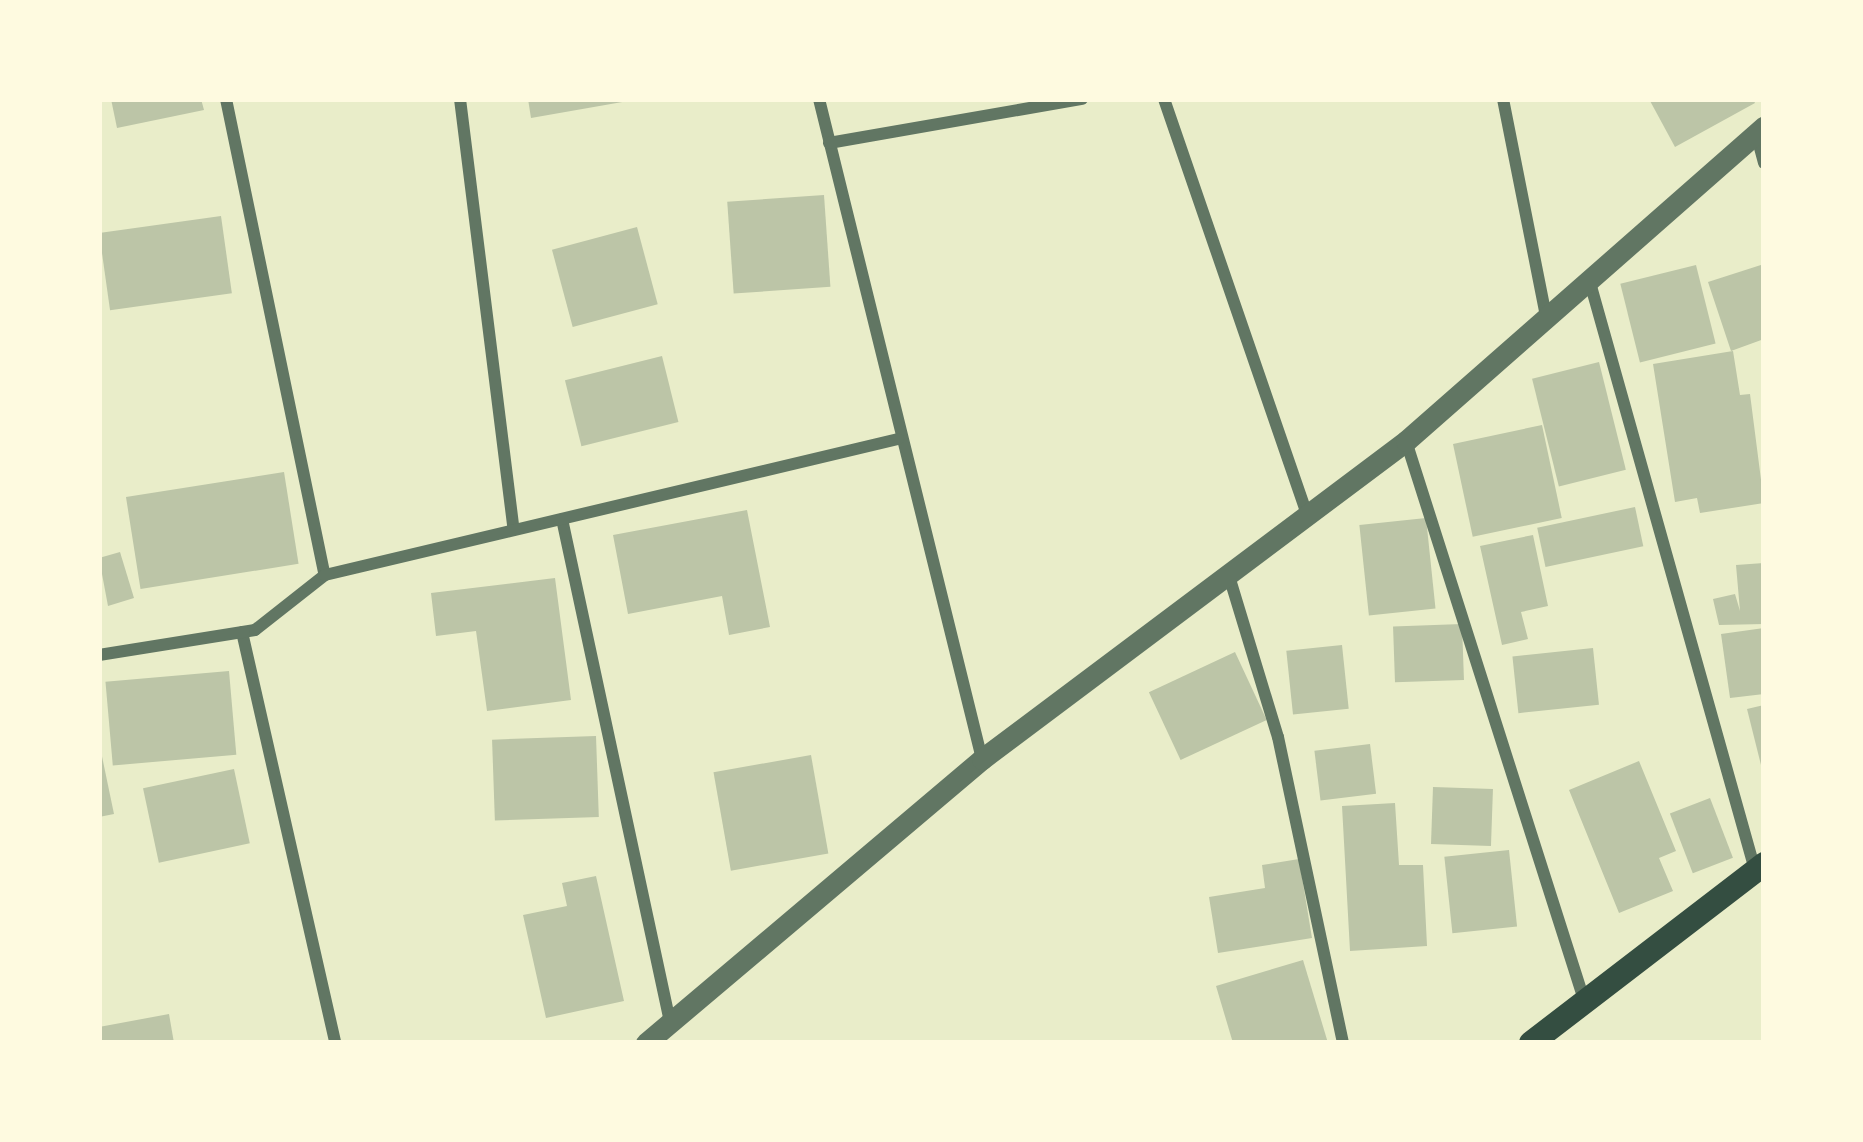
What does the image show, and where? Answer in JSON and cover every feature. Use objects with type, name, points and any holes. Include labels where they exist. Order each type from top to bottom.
[{"type":"main road","points":[[1531,1043],[1759,867]]},
{"type":"street","points":[[226,99],[325,575]]},
{"type":"street","points":[[460,99],[514,530]]},
{"type":"street","points":[[819,99],[898,439],[982,759]]},
{"type":"street","points":[[829,143],[1082,99]]},
{"type":"street","points":[[1164,99],[1307,514]]},
{"type":"street","points":[[1503,99],[1546,317]]},
{"type":"street","points":[[1760,129],[1764,163]]},
{"type":"street","points":[[646,1043],[982,759],[1406,441],[1760,129]]},
{"type":"street","points":[[1589,279],[1759,867]]},
{"type":"street","points":[[99,655],[242,632],[325,575],[898,439]]},
{"type":"street","points":[[1406,441],[1586,1004]]},
{"type":"street","points":[[562,519],[670,1024]]},
{"type":"street","points":[[1229,576],[1279,737],[1343,1043]]},
{"type":"street","points":[[242,632],[335,1043]]},
{"type":"building","points":[[111,99],[201,99],[204,110],[117,128]]},
{"type":"building","points":[[528,99],[628,99],[628,101],[531,118]]},
{"type":"building","points":[[1649,99],[1753,99],[1755,103],[1675,147]]},
{"type":"building","points":[[824,195],[830,287],[734,294],[727,202]]},
{"type":"building","points":[[221,216],[232,293],[110,310],[99,233]]},
{"type":"building","points":[[637,227],[658,304],[573,327],[552,250]]},
{"type":"building","points":[[1764,264],[1764,339],[1731,351],[1708,282]]},
{"type":"building","points":[[1696,265],[1716,344],[1640,362],[1620,284]]},
{"type":"building","points":[[1733,351],[1740,395],[1750,394],[1764,503],[1700,513],[1697,498],[1675,502],[1653,364]]},
{"type":"building","points":[[662,356],[678,422],[581,446],[565,380]]},
{"type":"building","points":[[1599,362],[1626,470],[1559,486],[1532,379]]},
{"type":"building","points":[[1542,425],[1562,518],[1473,537],[1453,444]]},
{"type":"building","points":[[284,472],[299,564],[141,589],[126,497]]},
{"type":"building","points":[[1635,507],[1643,546],[1546,567],[1537,528]]},
{"type":"building","points":[[747,510],[770,627],[729,635],[722,596],[628,614],[613,535]]},
{"type":"building","points":[[1426,518],[1436,609],[1369,616],[1359,525]]},
{"type":"building","points":[[1533,535],[1548,606],[1521,612],[1528,639],[1502,645],[1480,546]]},
{"type":"building","points":[[120,552],[134,598],[108,606],[99,558]]},
{"type":"building","points":[[1764,563],[1764,624],[1719,625],[1713,599],[1735,594],[1740,611],[1736,565]]},
{"type":"building","points":[[555,578],[571,700],[487,711],[476,631],[436,636],[431,593]]},
{"type":"building","points":[[1462,624],[1464,680],[1395,682],[1393,626]]},
{"type":"building","points":[[1764,628],[1764,694],[1730,698],[1721,634]]},
{"type":"building","points":[[1342,645],[1349,709],[1293,715],[1286,651]]},
{"type":"building","points":[[1593,648],[1599,705],[1518,713],[1512,656]]},
{"type":"building","points":[[1235,652],[1267,720],[1181,760],[1149,692]]},
{"type":"building","points":[[229,671],[236,755],[113,765],[105,682]]},
{"type":"building","points":[[1764,705],[1764,768],[1762,769],[1747,709]]},
{"type":"building","points":[[596,736],[599,817],[495,821],[492,740]]},
{"type":"building","points":[[99,742],[114,814],[99,817]]},
{"type":"building","points":[[1370,744],[1376,794],[1321,800],[1314,751]]},
{"type":"building","points":[[811,755],[828,853],[731,871],[714,772]]},
{"type":"building","points":[[1639,761],[1676,851],[1659,858],[1673,891],[1619,913],[1569,790]]},
{"type":"building","points":[[234,769],[250,843],[159,863],[143,788]]},
{"type":"building","points":[[1433,787],[1493,789],[1491,846],[1431,844]]},
{"type":"building","points":[[1710,798],[1733,858],[1693,873],[1670,813]]},
{"type":"building","points":[[1395,803],[1399,865],[1423,865],[1427,946],[1350,951],[1342,806]]},
{"type":"building","points":[[1509,850],[1517,927],[1452,933],[1444,857]]},
{"type":"building","points":[[1299,859],[1312,938],[1218,953],[1209,897],[1265,888],[1262,865]]},
{"type":"building","points":[[596,876],[624,1001],[546,1018],[523,915],[567,906],[562,883]]},
{"type":"building","points":[[1303,960],[1328,1043],[1233,1043],[1216,986]]},
{"type":"building","points":[[169,1014],[174,1043],[99,1043],[99,1027]]}]
